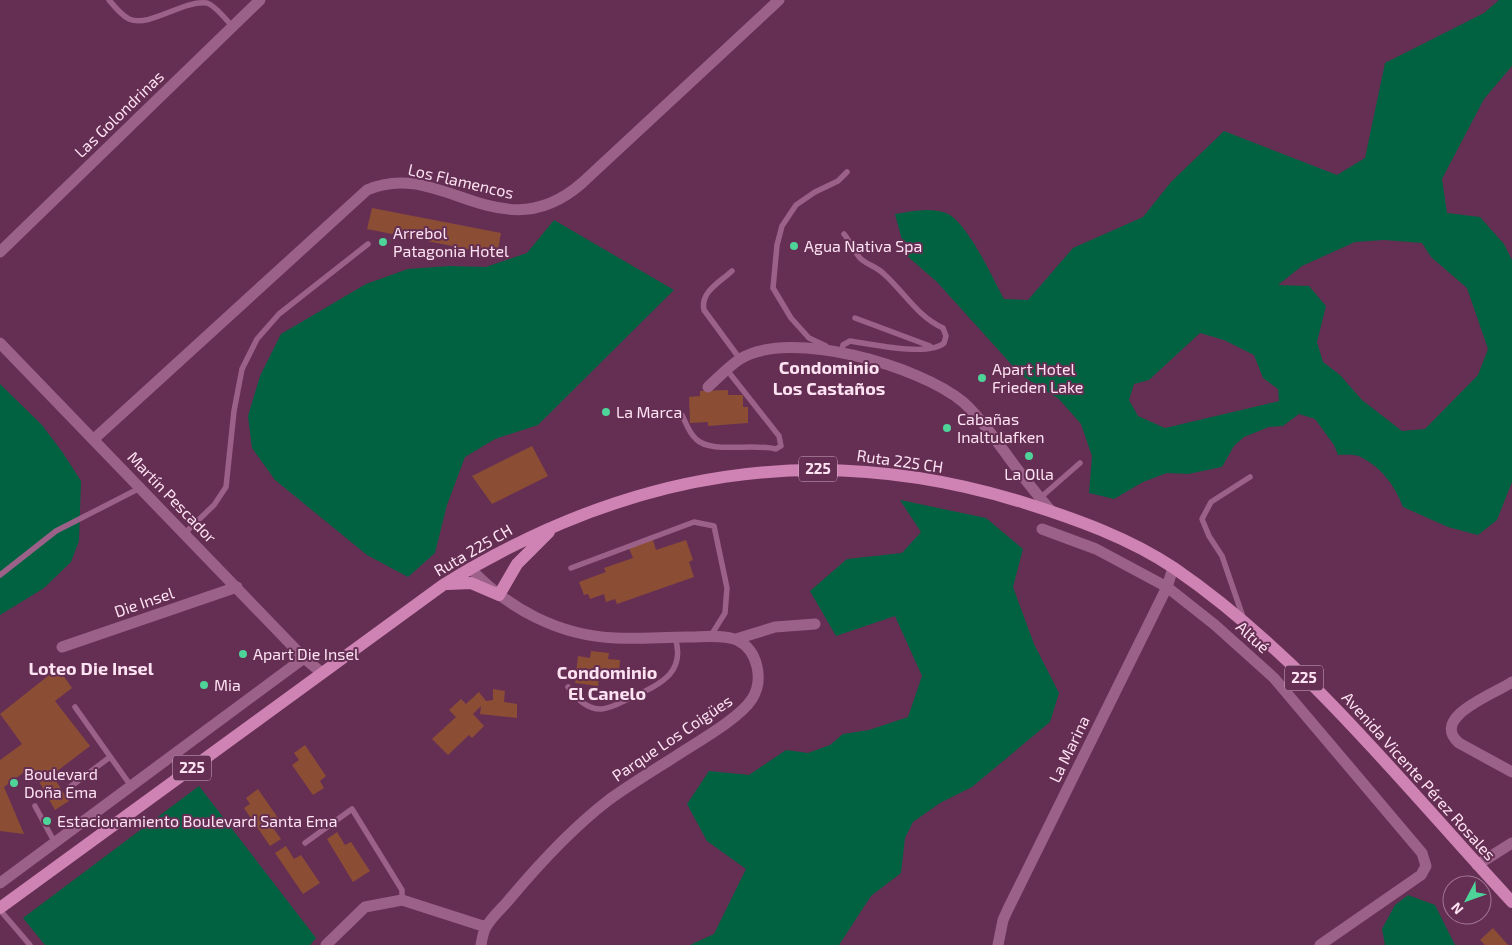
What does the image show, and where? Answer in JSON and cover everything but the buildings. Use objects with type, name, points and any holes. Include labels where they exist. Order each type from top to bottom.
[{"type":"main road","name":"Ruta 225 CH","points":[[0,909],[443,585],[504,549],[565,521],[650,492],[728,476],[787,469],[839,468],[887,473],[989,492],[1051,511]]},
{"type":"main road","name":"Avenida Vicente Pérez Rosales","points":[[1051,511],[1115,537],[1172,568],[1245,624],[1278,652],[1330,702],[1512,902]]},
{"type":"main road","points":[[443,585],[471,583],[499,595],[507,579],[529,550],[565,521]]},
{"type":"street","name":"Las Golondrinas","points":[[0,252],[260,0]]},
{"type":"street","name":"Los Flamencos","points":[[94,439],[367,190],[386,183],[405,183],[506,210],[532,209],[555,202],[582,183],[779,0]]},
{"type":"street","name":"Martín Pescador","points":[[0,342],[304,658],[322,673]]},
{"type":"street","points":[[708,387],[740,359],[766,350],[795,347],[841,354],[916,374],[949,391],[983,423],[1051,511]]},
{"type":"street","name":"Altué","points":[[1042,529],[1096,549],[1167,587],[1215,625],[1274,678],[1422,853],[1426,866],[1421,875],[1320,945]]},
{"type":"street","points":[[470,568],[499,595],[531,616],[583,634],[617,638],[710,636],[736,639],[775,627],[815,624]]},
{"type":"street","name":"La Marina","points":[[998,945],[1001,926],[1008,908],[1167,587],[1172,568]]},
{"type":"street","name":"Die Insel","points":[[62,647],[237,587]]},
{"type":"street","name":"Parque Los Coigües","points":[[481,945],[486,927],[568,836],[610,800],[713,732],[746,706],[755,693],[757,667],[750,651],[736,639]]},
{"type":"street","points":[[0,883],[304,658]]},
{"type":"street","points":[[1512,682],[1459,713],[1454,717],[1451,728],[1455,739],[1459,743],[1512,772]]},
{"type":"street","points":[[1477,865],[1512,843]]},
{"type":"street","points":[[326,945],[365,907],[402,900],[486,927]]},
{"type":"lane","points":[[110,0],[120,12],[130,19],[143,19],[196,1],[209,3],[232,27]]},
{"type":"lane","points":[[844,234],[861,258],[884,274],[915,310],[928,321],[943,328],[946,340],[941,346],[909,349],[850,341],[843,345],[841,354],[809,338],[791,318],[773,288],[777,245],[782,226],[788,215],[806,197],[831,185],[847,172]]},
{"type":"lane","points":[[185,533],[214,504],[226,487],[234,411],[242,369],[258,339],[279,314],[368,244]]},
{"type":"lane","points":[[732,271],[704,296],[702,302],[704,310],[740,359]]},
{"type":"lane","points":[[855,318],[934,348]]},
{"type":"lane","points":[[682,415],[696,440],[709,447],[762,445],[776,449],[781,446],[779,436],[727,370]]},
{"type":"lane","points":[[1040,498],[1080,463]]},
{"type":"lane","points":[[1245,624],[1222,556],[1209,536],[1202,519],[1211,502],[1250,477]]},
{"type":"lane","points":[[0,575],[56,531],[141,488]]},
{"type":"lane","points":[[571,568],[694,522],[714,526],[727,588],[725,613],[710,636]]},
{"type":"lane","points":[[568,687],[578,700],[594,708],[603,709],[619,703],[668,678],[678,657],[675,637]]},
{"type":"lane","points":[[75,707],[131,786]]},
{"type":"lane","points":[[70,787],[110,756]]},
{"type":"lane","points":[[35,806],[55,843]]},
{"type":"lane","points":[[305,843],[352,809],[402,890],[402,900]]},
{"type":"lane","points":[[0,909],[30,945]]},
{"type":"green space","points":[[1499,0],[1512,0],[1512,66],[1484,99],[1442,179],[1447,213],[1480,217],[1504,244],[1512,260],[1512,482],[1497,520],[1478,535],[1448,527],[1403,507],[1392,485],[1375,466],[1359,456],[1338,455],[1334,445],[1315,419],[1299,414],[1283,426],[1269,427],[1244,437],[1234,446],[1222,467],[1188,474],[1167,473],[1143,482],[1114,499],[1089,493],[1092,456],[1081,424],[1059,399],[1021,375],[937,282],[906,255],[895,214],[927,210],[946,213],[954,218],[971,238],[1004,299],[1028,300],[1073,248],[1143,217],[1171,182],[1224,131],[1337,175],[1365,158],[1385,63],[1484,13]],"holes":[[[1384,240],[1422,243],[1431,257],[1467,288],[1488,349],[1478,375],[1425,429],[1402,431],[1362,400],[1340,375],[1323,362],[1317,342],[1326,306],[1309,286],[1278,285],[1302,266],[1355,242]],[[1200,333],[1224,340],[1254,355],[1263,378],[1278,389],[1279,401],[1165,428],[1138,416],[1129,400],[1134,384],[1149,380]]]},
{"type":"green space","points":[[554,220],[674,290],[538,425],[495,439],[465,457],[447,505],[435,553],[408,577],[367,555],[275,480],[252,448],[248,416],[260,376],[281,334],[366,284],[408,269],[449,266],[486,267],[527,253]]},
{"type":"green space","points":[[0,384],[42,425],[81,481],[79,541],[71,562],[44,588],[0,615]]},
{"type":"green space","points":[[900,500],[986,518],[1023,549],[1013,587],[1034,644],[1059,693],[1050,722],[972,787],[940,803],[913,822],[905,838],[901,873],[871,896],[839,945],[690,945],[714,934],[746,869],[707,841],[687,804],[709,771],[749,775],[786,750],[808,753],[830,745],[843,734],[869,730],[908,717],[922,676],[895,616],[836,636],[810,591],[847,559],[902,553],[921,532]]},
{"type":"green space","points":[[199,786],[316,938],[310,945],[45,945],[23,918]]},
{"type":"green space","points":[[1408,895],[1435,905],[1442,919],[1442,925],[1445,925],[1455,945],[1385,945],[1382,929],[1395,905]]},
{"type":"place","name":"Arrebol Patagonia Hotel","points":[[383,242]]},
{"type":"place","name":"Agua Nativa Spa","points":[[794,246]]},
{"type":"place","name":"Apart Hotel Frieden Lake","points":[[982,378]]},
{"type":"place","name":"La Marca","points":[[606,412]]},
{"type":"place","name":"Cabañas Inaltulafken","points":[[947,428]]},
{"type":"place","name":"La Olla","points":[[1029,456]]},
{"type":"place","name":"Apart Die Insel","points":[[243,654]]},
{"type":"place","name":"Mia","points":[[204,685]]},
{"type":"place","name":"Boulevard Doña Ema","points":[[14,783]]},
{"type":"place","name":"Estacionamiento Boulevard Santa Ema","points":[[47,821]]},
{"type":"district","name":"Condominio Los Castaños","points":[[829,378]]},
{"type":"district","name":"Loteo Die Insel","points":[[91,669]]},
{"type":"district","name":"Condominio El Canelo","points":[[607,683]]}]
